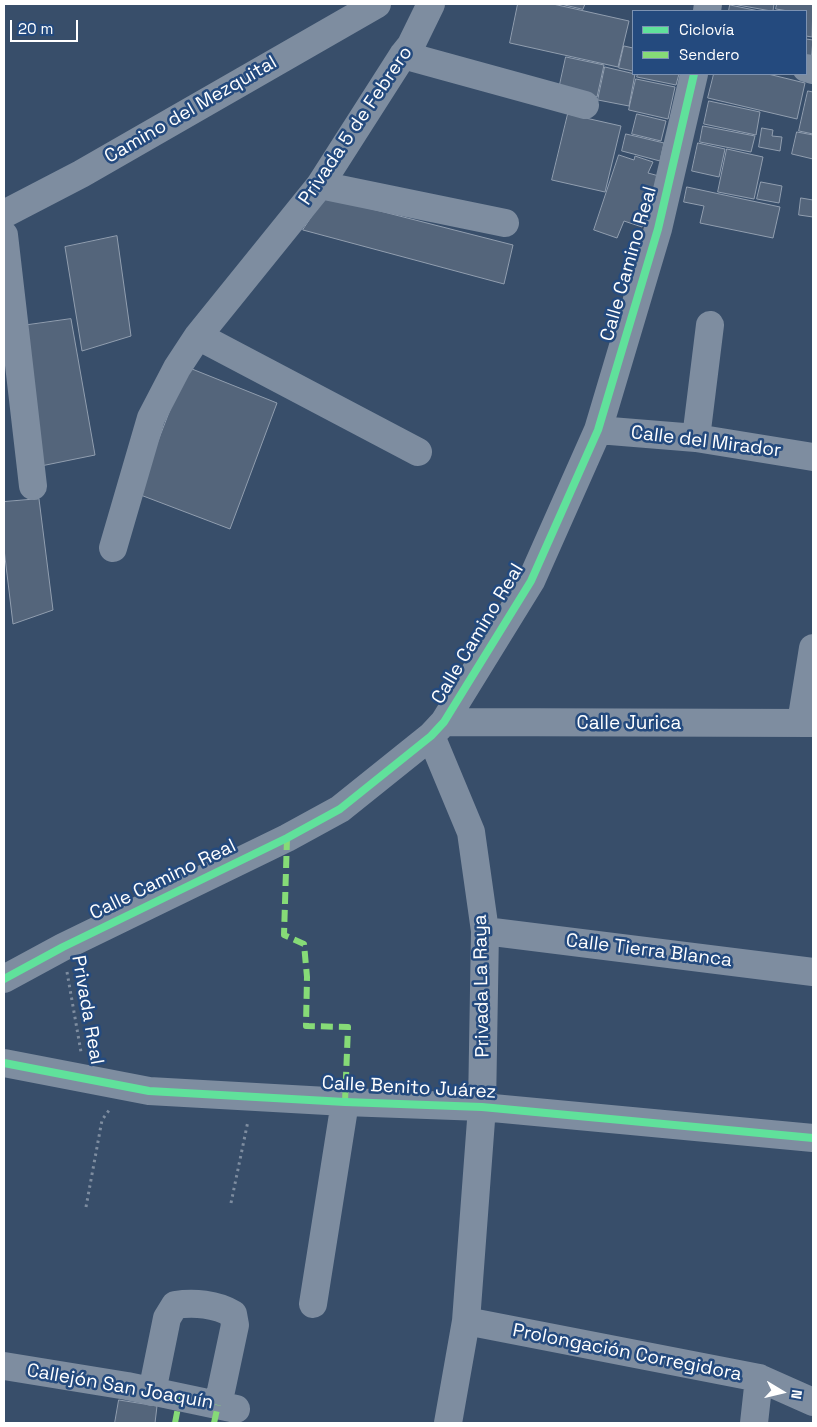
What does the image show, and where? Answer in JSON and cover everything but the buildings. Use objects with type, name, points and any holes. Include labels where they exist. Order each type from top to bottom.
[{"type":"street","name":"Camino del Mezquital","points":[[4,214],[81,174],[377,4]]},
{"type":"street","name":"Privada 5 de Febrero","points":[[113,548],[151,418],[177,368],[198,336],[320,186],[411,45],[431,4]]},
{"type":"street","points":[[403,55],[585,105]]},
{"type":"street","name":"Calle Camino Real","points":[[4,979],[63,947],[287,838],[340,809],[438,729],[531,582],[598,430],[658,229],[694,75]]},
{"type":"street","points":[[320,186],[505,223]]},
{"type":"street","points":[[4,235],[33,486]]},
{"type":"street","points":[[696,438],[710,325]]},
{"type":"street","points":[[198,336],[418,452]]},
{"type":"street","name":"Calle del Mirador","points":[[598,430],[696,438],[813,457]]},
{"type":"street","points":[[807,723],[813,648]]},
{"type":"street","name":"Calle Jurica","points":[[438,729],[807,723]]},
{"type":"street","name":"Privada La Raya","points":[[438,729],[472,832],[485,932],[482,1107],[466,1321],[448,1423]]},
{"type":"street","name":"Calle Tierra Blanca","points":[[485,932],[813,972]]},
{"type":"street","name":"Calle Benito Juárez","points":[[4,1063],[149,1091],[344,1102],[482,1107],[813,1138]]},
{"type":"street","points":[[313,1304],[344,1102]]},
{"type":"street","name":"Callejón San Joaquín","points":[[4,1366],[227,1407],[235,1325],[233,1314],[223,1309],[189,1303],[175,1304],[166,1318],[152,1392]]},
{"type":"street","name":"Prolongación Corregidora","points":[[466,1321],[759,1378],[813,1402]]},
{"type":"street","points":[[754,1423],[759,1378]]},
{"type":"path","points":[[86,1207],[102,1120],[127,1086]]},
{"type":"path","points":[[231,1203],[254,1096]]},
{"type":"marked path","points":[[287,838],[284,935],[304,944],[307,977],[306,1026],[348,1027],[345,1102]]},
{"type":"marked path","points":[[175,1423],[180,1397]]},
{"type":"marked path","points":[[214,1423],[218,1405]]},
{"type":"cycle path","points":[[4,979],[63,947],[287,838],[340,809],[431,736],[444,722],[531,581],[598,430],[658,229],[694,75]]},
{"type":"cycle path","points":[[4,1063],[149,1091],[345,1102],[482,1107],[813,1138]]}]
